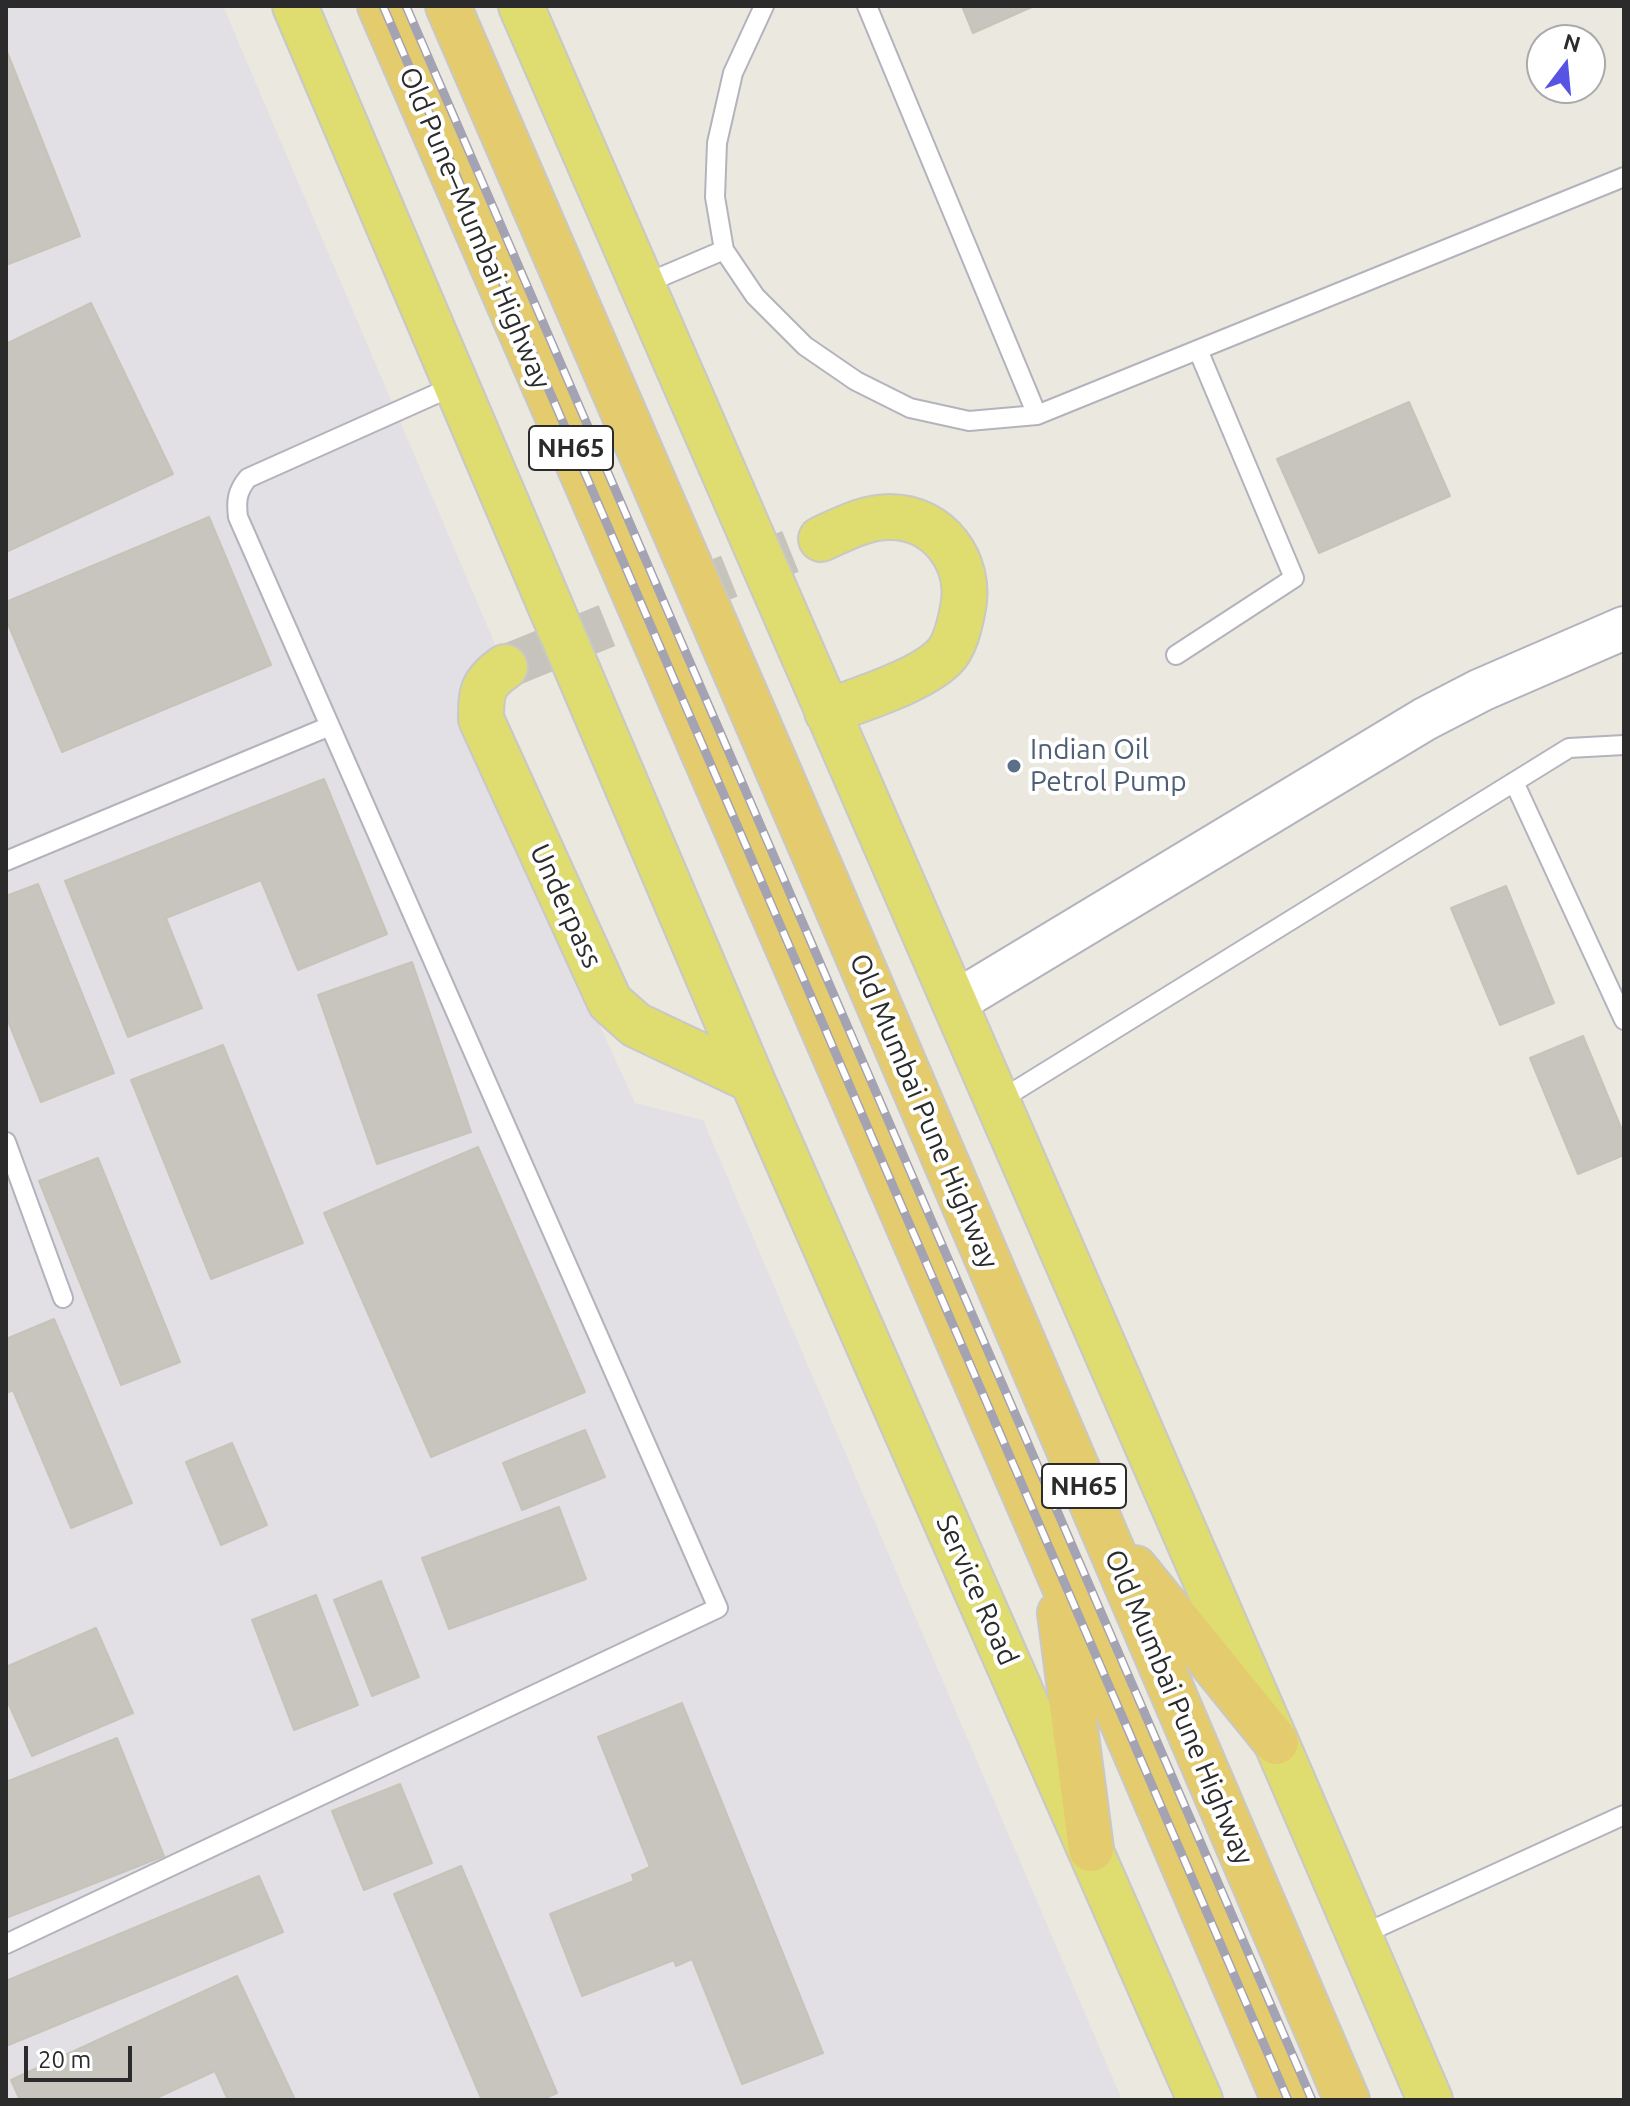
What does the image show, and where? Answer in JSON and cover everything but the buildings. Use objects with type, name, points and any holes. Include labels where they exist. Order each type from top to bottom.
[{"type":"highway","name":"Old Pune–Mumbai Highway","points":[[380,6],[762,890]]},
{"type":"highway","name":"Old Mumbai Pune Highway","points":[[448,6],[1347,2100]]},
{"type":"highway","name":"Old Mumbai Pune Highway","points":[[762,890],[1284,2100]]},
{"type":"highway","points":[[1103,1529],[1276,1742]]},
{"type":"highway","points":[[1052,1557],[1091,1849]]},
{"type":"main road","name":"Service Road","points":[[295,6],[752,1080],[1200,2100]]},
{"type":"main road","points":[[521,6],[1430,2100]]},
{"type":"main road","points":[[821,539],[858,522],[891,517],[924,525],[947,541],[963,569],[965,595],[960,626],[946,656],[925,672],[827,712]]},
{"type":"main road","name":"Underpass","points":[[505,667],[489,678],[481,695],[481,719],[610,1002],[636,1025],[752,1080]]},
{"type":"street","points":[[954,1003],[1425,719],[1481,690],[1624,628]]},
{"type":"lane","points":[[764,6],[733,73],[717,143],[715,197],[724,250],[755,296],[805,346],[856,381],[910,408],[969,421],[1037,415],[1624,177]]},
{"type":"lane","points":[[867,6],[1037,415]]},
{"type":"lane","points":[[642,285],[724,250]]},
{"type":"lane","points":[[1176,655],[1294,578],[1198,350]]},
{"type":"lane","points":[[6,1944],[718,1608],[238,517],[236,502],[240,487],[248,478],[456,385]]},
{"type":"lane","points":[[6,861],[330,726]]},
{"type":"lane","points":[[997,1102],[1569,748],[1624,745]]},
{"type":"lane","points":[[1514,782],[1624,1020]]},
{"type":"lane","points":[[6,1142],[63,1298]]},
{"type":"lane","points":[[1359,1936],[1624,1815]]},
{"type":"shaded area","points":[[6,6],[223,6],[498,651],[469,668],[462,688],[459,714],[635,1103],[703,1120],[1122,2100],[6,2100]]},
{"type":"tunnel","points":[[505,667],[821,539]]},
{"type":"railway","points":[[383,6],[1288,2100]]},
{"type":"railway","points":[[406,6],[1312,2100]]},
{"type":"place","name":"Indian Oil Petrol Pump","points":[[1014,766]]}]
